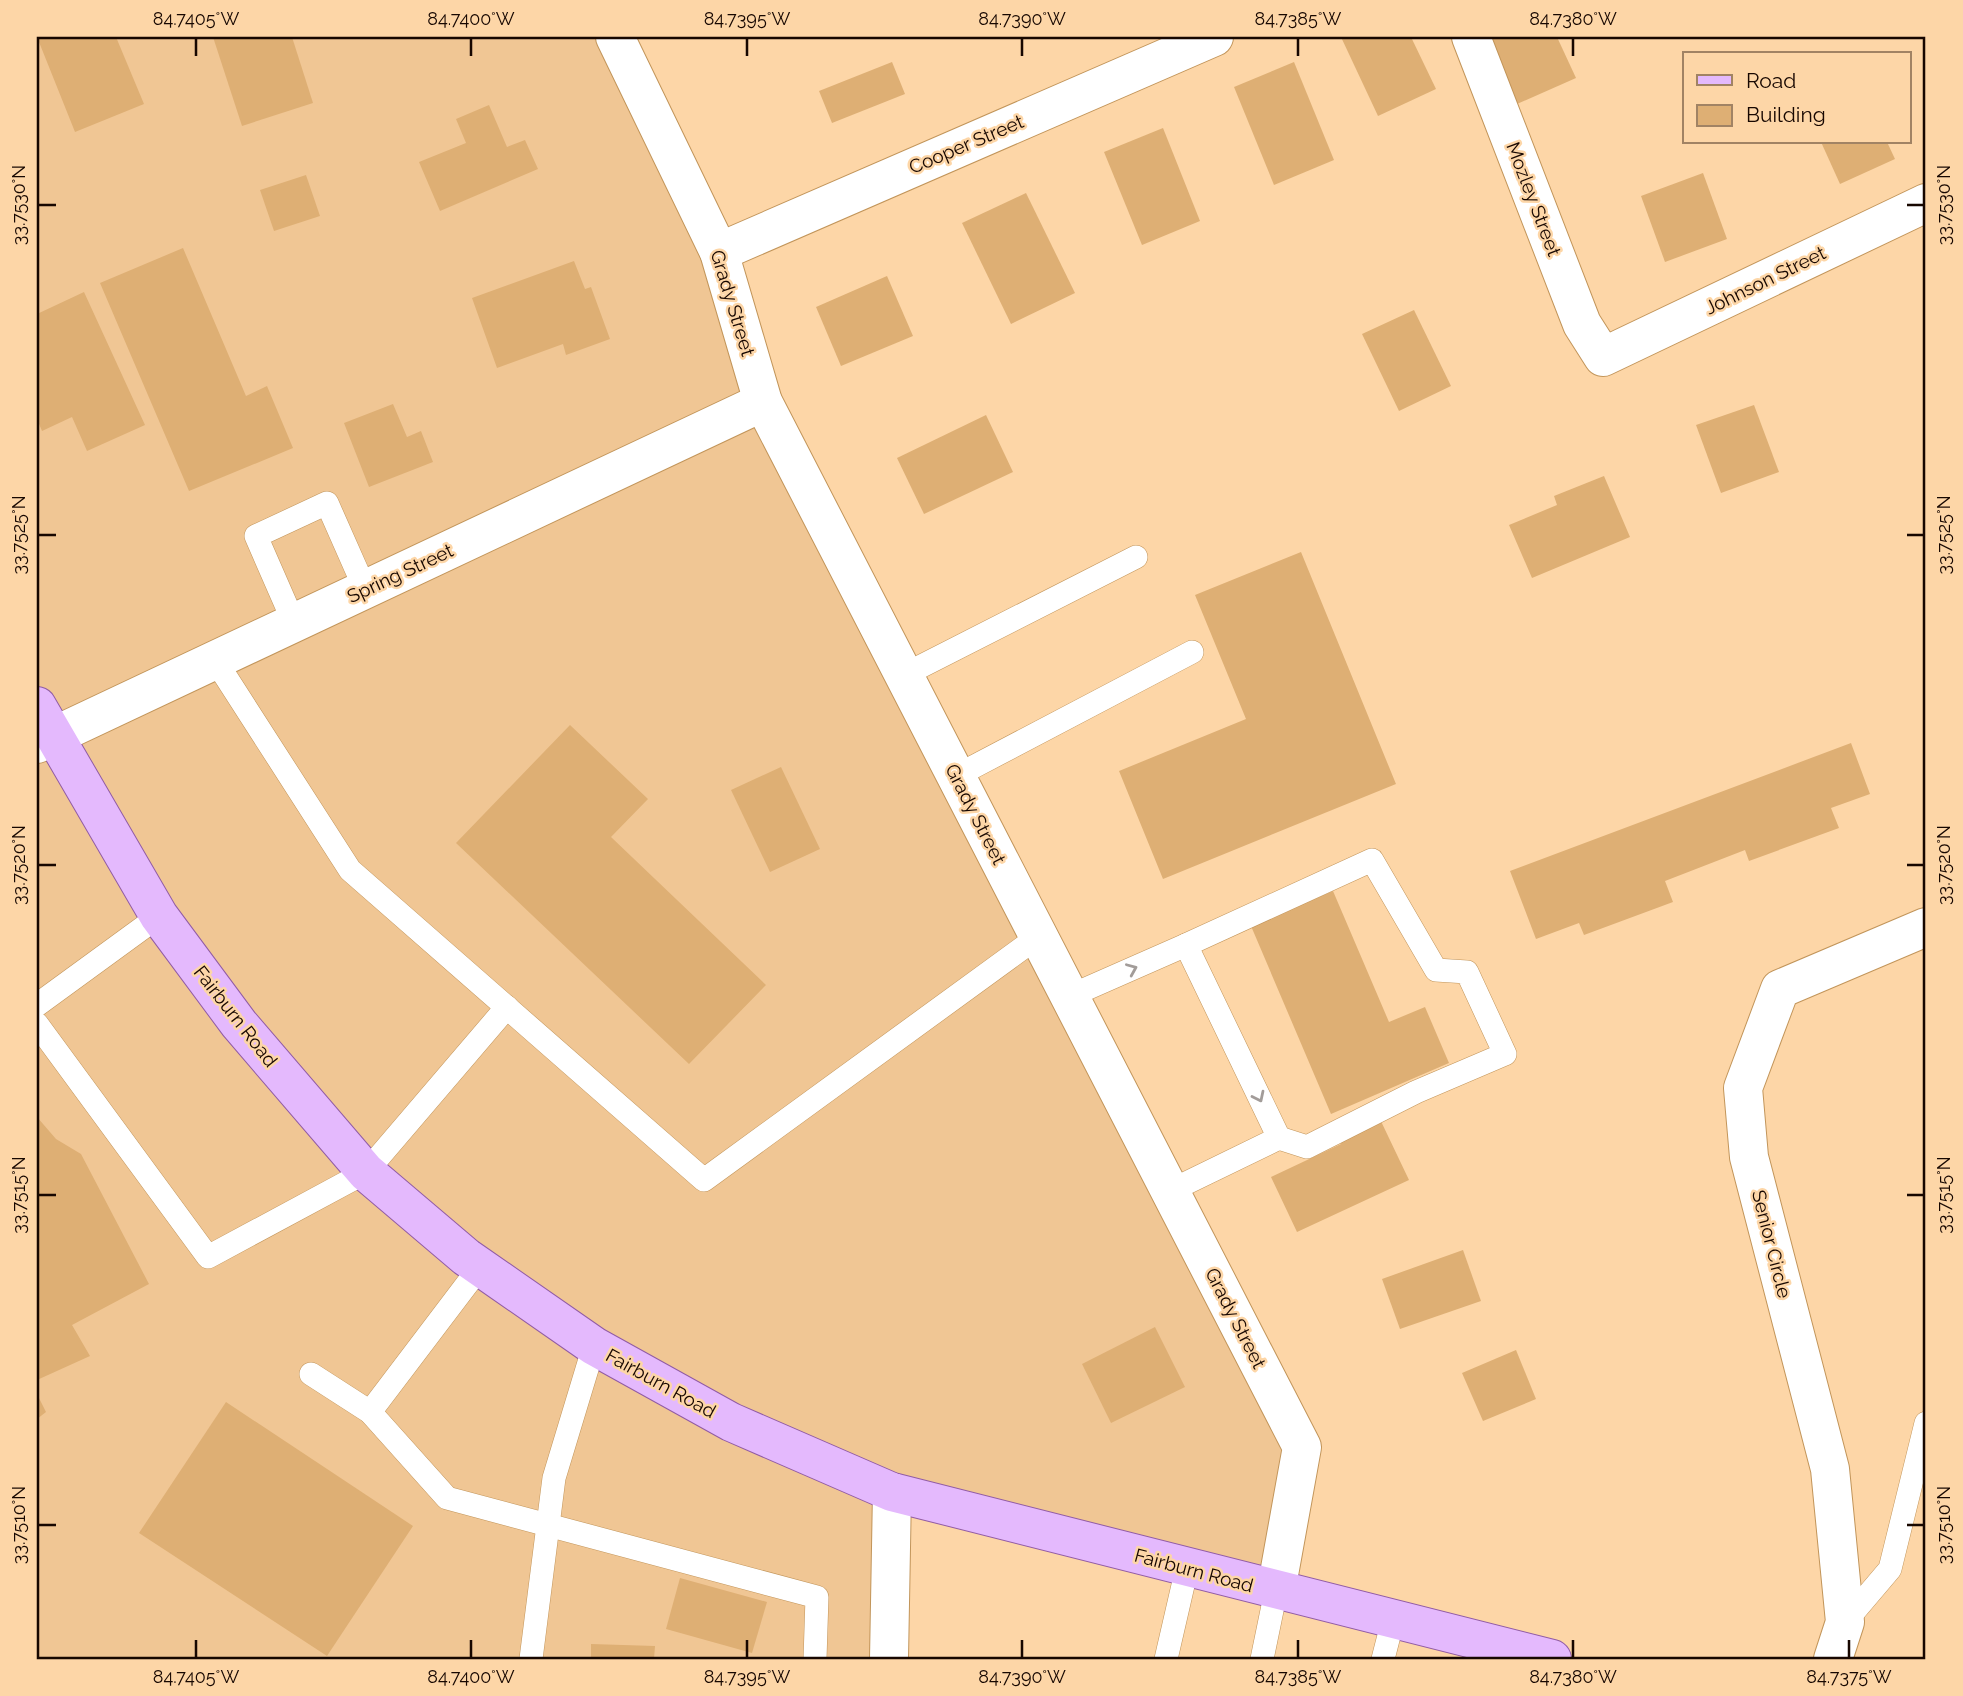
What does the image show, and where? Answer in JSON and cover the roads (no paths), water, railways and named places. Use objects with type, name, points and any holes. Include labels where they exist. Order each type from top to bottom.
[{"type":"main road","name":"Fairburn Road","points":[[42,729],[159,916],[239,1024],[366,1172],[480,1267],[594,1346],[731,1422],[892,1492],[1552,1659]]},
{"type":"street","name":"Grady Street","points":[[615,37],[719,252],[763,402],[1302,1447],[1276,1591]]},
{"type":"street","name":"Cooper Street","points":[[719,252],[1214,37]]},
{"type":"street","name":"Mozley Street","points":[[1471,37],[1582,324],[1603,357]]},
{"type":"street","name":"Johnson Street","points":[[1603,357],[1926,203]]},
{"type":"street","name":"Spring Street","points":[[42,729],[215,660],[763,402]]},
{"type":"street","name":"Senior Circle","points":[[1833,1659],[1844,1622],[1839,1535],[1830,1469],[1749,1157],[1743,1088],[1780,989],[1926,927]]},
{"type":"street","points":[[889,1659],[892,1492]]},
{"type":"lane","points":[[294,623],[256,536],[327,503],[365,589]]},
{"type":"lane","points":[[904,675],[1136,557]]},
{"type":"lane","points":[[956,776],[1192,652]]},
{"type":"lane","points":[[215,660],[350,870],[704,1180],[1039,936]]},
{"type":"lane","points":[[1070,996],[1372,860],[1436,970],[1467,972],[1505,1054],[1416,1093],[1307,1147],[1279,1138],[1170,1191]]},
{"type":"lane","points":[[37,1004],[159,916]]},
{"type":"lane","points":[[1186,945],[1279,1138]]},
{"type":"lane","points":[[37,1024],[208,1257],[366,1172],[508,1007]]},
{"type":"lane","points":[[370,1412],[480,1267]]},
{"type":"lane","points":[[531,1659],[554,1478],[594,1346]]},
{"type":"lane","points":[[311,1374],[370,1412],[447,1498],[817,1597],[815,1659]]},
{"type":"lane","points":[[1844,1622],[1890,1569],[1926,1423]]},
{"type":"lane","points":[[1166,1659],[1187,1568]]},
{"type":"lane","points":[[1262,1659],[1276,1591]]},
{"type":"lane","points":[[1383,1659],[1393,1620]]}]
